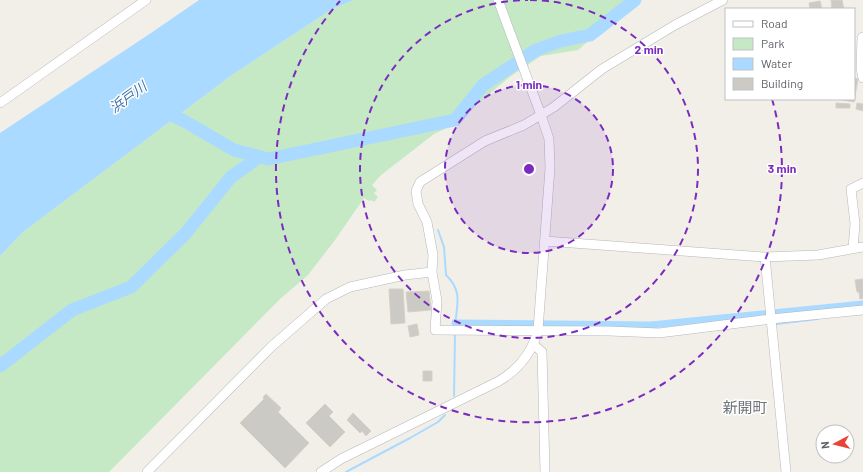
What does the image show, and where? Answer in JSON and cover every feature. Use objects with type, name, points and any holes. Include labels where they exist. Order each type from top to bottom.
[{"type":"street","points":[[0,103],[146,0]]},
{"type":"street","points":[[321,472],[341,459],[499,381],[514,372],[530,352],[533,344],[538,330],[539,320],[550,153],[548,139],[541,115],[498,0]]},
{"type":"street","points":[[723,0],[675,25],[602,69],[554,107],[541,115],[524,125],[484,141],[420,182],[416,192],[418,204],[427,222],[433,255],[432,272],[437,301],[435,330],[538,330],[659,333],[771,319],[863,310]]},
{"type":"street","points":[[863,37],[861,68],[863,78]]},
{"type":"street","points":[[853,248],[855,224],[850,189],[863,183]]},
{"type":"street","points":[[545,241],[765,257],[818,255],[863,247]]},
{"type":"street","points":[[765,257],[786,472]]},
{"type":"street","points":[[147,472],[271,347],[326,299],[350,287],[405,275],[432,272]]},
{"type":"street","points":[[533,344],[542,352],[545,472]]},
{"type":"green space","points":[[354,0],[640,0],[578,50],[541,56],[511,76],[478,103],[457,123],[434,134],[381,175],[372,185],[377,190],[374,193],[378,197],[374,202],[364,198],[335,240],[308,275],[280,299],[109,472],[0,472],[0,256],[23,232],[232,75],[332,9]]},
{"type":"water","name":"浜戸川","points":[[199,0],[354,0],[332,9],[232,75],[23,232],[0,256],[0,133]]},
{"type":"building","points":[[831,0],[842,0],[844,8],[832,8]]},
{"type":"building","points":[[820,1],[822,8],[810,8],[809,3]]},
{"type":"building","points":[[855,78],[858,79],[855,96]]},
{"type":"building","points":[[843,100],[854,100],[854,102]]},
{"type":"building","points":[[836,103],[850,104],[850,108],[836,108]]},
{"type":"building","points":[[857,103],[863,104],[863,111],[856,109]]},
{"type":"building","points":[[863,279],[863,298],[860,299],[855,280]]},
{"type":"building","points":[[389,289],[403,289],[405,323],[391,324]]},
{"type":"building","points":[[429,291],[431,310],[408,312],[406,292]]},
{"type":"building","points":[[417,324],[419,335],[410,337],[408,326]]},
{"type":"building","points":[[423,371],[432,371],[432,381],[423,381]]},
{"type":"building","points":[[266,394],[281,408],[278,412],[309,443],[285,468],[240,423],[264,399],[263,397]]},
{"type":"building","points":[[325,404],[333,412],[329,416],[345,432],[330,447],[306,423]]},
{"type":"building","points":[[353,413],[371,431],[366,436],[362,431],[360,433],[347,420]]},
{"type":"waterway","points":[[160,109],[186,122],[234,150],[268,159],[455,120],[483,85],[536,50],[561,41],[590,35],[635,0]]},
{"type":"waterway","points":[[0,366],[72,310],[131,287],[185,234],[231,177],[259,157]]},
{"type":"waterway","points":[[438,230],[444,247],[446,275],[452,281],[457,294],[458,300],[455,327]]},
{"type":"waterway","points":[[455,323],[651,325],[863,304]]},
{"type":"waterway","points":[[776,324],[818,319]]},
{"type":"waterway","points":[[454,396],[455,334]]},
{"type":"waterway","points":[[346,472],[438,422],[445,415]]},
{"type":"district","name":"新開町","points":[[745,408]]}]
